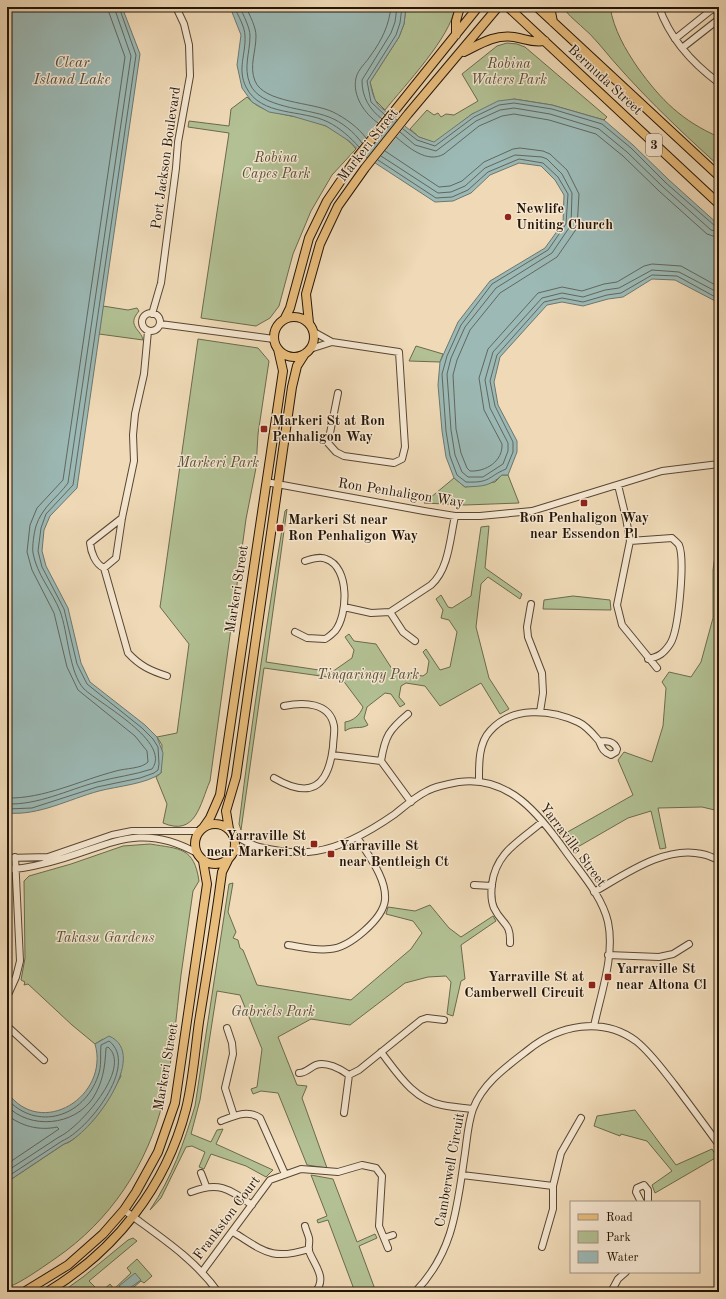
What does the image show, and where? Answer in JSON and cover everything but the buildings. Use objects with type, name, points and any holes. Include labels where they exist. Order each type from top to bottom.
[{"type":"main road","points":[[456,35],[456,21],[460,7]]},
{"type":"main road","name":"Markeri Street","points":[[285,318],[290,308],[309,238],[327,200],[355,160],[478,7]]},
{"type":"main road","name":"Markeri Street","points":[[309,323],[306,294],[320,244],[338,206],[365,168],[408,114],[498,7]]},
{"type":"main road","name":"Bermuda Street","points":[[508,7],[719,204]]},
{"type":"main road","name":"Bermuda Street","points":[[537,7],[719,176]]},
{"type":"main road","points":[[550,7],[553,22]]},
{"type":"main road","points":[[459,54],[484,41],[497,37],[512,37],[532,42],[545,41]]},
{"type":"main road","points":[[298,317],[309,323],[314,332],[314,338],[307,352],[294,357],[288,356],[278,349],[274,339],[276,327],[285,318],[298,317]]},
{"type":"main road","name":"Markeri Street","points":[[201,830],[210,818],[220,795],[282,371],[278,349]]},
{"type":"main road","name":"Markeri Street","points":[[232,832],[226,811],[236,777],[292,387],[297,366],[307,352]]},
{"type":"main road","points":[[219,824],[232,832],[236,844],[234,852],[228,860],[216,864],[203,860],[197,852],[195,842],[201,830],[208,825],[219,824]]},
{"type":"main road","name":"Markeri Street","points":[[24,1292],[53,1275],[82,1253],[124,1210],[146,1177],[158,1152],[175,1103],[207,884],[203,860]]},
{"type":"main road","name":"Markeri Street","points":[[47,1292],[90,1262],[112,1241],[133,1217],[164,1170],[180,1129],[186,1108],[222,872],[228,860]]},
{"type":"street","name":"Port Jackson Boulevard","points":[[152,314],[161,283],[180,129],[190,76],[188,45],[184,24],[176,7]]},
{"type":"street","points":[[659,7],[675,39],[682,48],[699,67],[719,82]]},
{"type":"street","points":[[675,39],[710,11],[714,9],[719,12]]},
{"type":"street","points":[[682,48],[719,19]]},
{"type":"street","points":[[104,568],[116,558],[122,518],[134,461],[133,435],[135,414],[144,374],[148,331],[142,322],[147,315],[152,314],[159,318],[160,324],[156,330],[148,331]]},
{"type":"street","points":[[160,324],[274,339]]},
{"type":"street","points":[[314,332],[332,342],[399,352],[405,448],[402,459],[394,463],[344,456],[336,452],[328,443],[338,393]]},
{"type":"street","points":[[307,352],[332,342]]},
{"type":"street","name":"Ron Penhaligon Way","points":[[266,482],[455,516],[506,515],[532,511],[662,471],[719,464]]},
{"type":"street","points":[[618,485],[630,541],[617,605],[622,625],[648,659],[657,668]]},
{"type":"street","points":[[344,607],[371,613],[390,612],[431,584],[440,575],[455,516]]},
{"type":"street","points":[[122,518],[90,543],[91,551],[104,568],[128,653],[137,663],[147,670],[167,676]]},
{"type":"street","points":[[630,541],[672,538],[678,543],[681,554],[679,601],[674,636],[671,643],[660,656],[648,659]]},
{"type":"street","points":[[295,632],[306,638],[325,639],[336,630],[344,607],[345,586],[343,578],[333,563],[323,558],[305,561]]},
{"type":"street","points":[[531,604],[527,627],[528,637],[542,673],[543,693],[540,712]]},
{"type":"street","points":[[390,612],[403,632],[415,642]]},
{"type":"street","points":[[274,778],[287,786],[310,788],[322,782],[326,776],[332,755],[334,727],[328,712],[321,707],[310,704],[298,703],[284,706]]},
{"type":"street","points":[[479,782],[479,764],[482,745],[490,732],[509,718],[521,712],[540,712],[578,722],[588,729],[599,741]]},
{"type":"street","points":[[381,761],[385,740],[396,724],[408,714]]},
{"type":"street","points":[[332,755],[381,761],[411,802]]},
{"type":"street","name":"Yarraville Street","points":[[232,832],[258,847],[302,852],[316,851],[357,836],[411,802],[427,790],[446,784],[467,781],[479,782],[494,785],[514,794],[524,802],[558,840],[594,892],[608,921],[610,940],[594,1026]]},
{"type":"street","points":[[510,943],[510,931],[493,905],[492,886],[495,868],[503,854],[542,822]]},
{"type":"street","points":[[7,858],[48,856],[132,831],[201,830]]},
{"type":"street","points":[[7,869],[15,870],[52,862],[123,839],[142,836],[170,840],[197,852]]},
{"type":"street","points":[[288,944],[306,948],[331,950],[351,941],[366,929],[380,913],[385,900],[383,886],[357,836]]},
{"type":"street","points":[[234,852],[258,847]]},
{"type":"street","points":[[594,892],[653,859],[674,853],[701,853],[719,860]]},
{"type":"street","points":[[7,997],[16,977],[20,961],[15,857]]},
{"type":"street","points":[[474,885],[492,886]]},
{"type":"street","points":[[608,955],[659,957],[674,954],[689,944]]},
{"type":"street","points":[[299,1073],[304,1073],[320,1064],[335,1067],[349,1074],[359,1070],[421,1020],[427,1018],[444,1020]]},
{"type":"street","points":[[7,1026],[44,1060]]},
{"type":"street","name":"Camberwell Circuit","points":[[414,1292],[429,1276],[446,1246],[454,1221],[473,1109],[489,1082],[539,1041],[561,1030],[594,1026],[619,1032],[635,1040],[646,1050],[719,1144]]},
{"type":"street","points":[[227,1028],[232,1043],[233,1054],[225,1088],[234,1116]]},
{"type":"street","points":[[381,1052],[403,1081],[417,1094],[441,1105],[473,1109]]},
{"type":"street","points":[[344,1113],[349,1074]]},
{"type":"street","points":[[222,1122],[234,1116],[250,1114],[260,1118],[285,1174]]},
{"type":"street","points":[[542,1247],[553,1209],[553,1186],[561,1153],[581,1118]]},
{"type":"street","name":"Frankston Court","points":[[202,1272],[234,1232],[270,1180],[301,1169],[338,1172],[362,1165],[376,1168],[382,1176],[378,1214],[379,1226],[388,1248]]},
{"type":"street","points":[[201,1173],[206,1186]]},
{"type":"street","points":[[462,1175],[553,1186]]},
{"type":"street","points":[[640,1201],[636,1192],[637,1188],[644,1185],[648,1190],[648,1201]]},
{"type":"street","points":[[191,1192],[206,1186],[217,1186],[236,1194],[252,1205]]},
{"type":"street","points":[[124,1210],[173,1246],[202,1272],[218,1292]]},
{"type":"street","points":[[305,1226],[310,1240],[308,1250],[319,1269],[321,1279],[319,1288],[315,1292]]},
{"type":"street","points":[[234,1232],[264,1252],[287,1255],[308,1250]]},
{"type":"street","points":[[384,1238],[393,1235]]},
{"type":"street","points":[[611,1292],[618,1279],[625,1273]]},
{"type":"green space","points":[[406,7],[455,7],[452,19],[436,46],[385,110],[375,100],[370,82],[399,37],[404,24]]},
{"type":"green space","points":[[562,7],[610,7],[614,24],[624,46],[638,68],[655,90],[683,117],[719,137],[719,166],[657,107],[627,76],[595,39]]},
{"type":"green space","name":"Robina Waters Park","points":[[507,43],[525,47],[607,117],[604,120],[552,105],[514,99],[472,114],[435,143],[419,137],[410,129],[427,110],[434,115],[438,113],[441,117],[446,114],[454,115],[478,101],[462,74],[497,46]]},
{"type":"green space","name":"Robina Capes Park","points":[[247,97],[262,108],[327,126],[343,136],[356,149],[332,175],[311,211],[293,254],[279,306],[270,318],[256,326],[201,318],[229,133],[188,127],[189,121],[229,126],[231,109]]},
{"type":"green space","points":[[103,306],[128,310],[137,308],[139,311],[135,316],[134,324],[143,340],[99,334]]},
{"type":"green space","name":"Markeri Park","points":[[198,339],[258,348],[269,361],[258,434],[256,468],[246,519],[210,781],[195,816],[190,822],[183,826],[174,826],[163,823],[167,804],[156,777],[161,773],[162,745],[157,737],[177,733],[189,644],[160,607]]},
{"type":"green space","points":[[416,346],[443,354],[440,362],[409,361]]},
{"type":"green space","points":[[502,475],[508,475],[519,503],[465,505],[424,503],[454,478],[465,487],[495,482]]},
{"type":"green space","name":"Tingaringy Park","points":[[287,509],[266,662],[332,672],[352,658],[354,650],[345,637],[349,634],[354,641],[376,644],[394,672],[423,676],[427,673],[429,661],[423,652],[426,649],[440,670],[450,667],[457,632],[449,620],[441,618],[443,610],[436,599],[441,595],[448,607],[452,608],[471,596],[481,527],[489,526],[485,568],[522,594],[520,599],[488,577],[481,584],[476,627],[489,678],[509,709],[500,714],[481,683],[440,706],[425,686],[406,683],[401,686],[399,697],[405,704],[400,707],[391,694],[385,693],[367,707],[364,718],[368,725],[351,728],[345,731],[345,722],[356,717],[363,707],[342,679],[264,668],[241,830],[239,824],[266,628],[285,511]]},
{"type":"green space","points":[[719,527],[719,811],[702,807],[658,808],[666,848],[660,849],[651,811],[628,818],[576,848],[564,834],[633,795],[618,760],[624,752],[652,762],[663,726],[666,688],[662,682],[669,672],[691,677],[701,662],[713,618],[713,570]]},
{"type":"green space","points":[[573,596],[610,600],[611,610],[543,609],[544,600]]},
{"type":"green space","name":"Takasu Gardens","points":[[150,844],[170,847],[184,852],[193,862],[197,870],[199,881],[193,891],[169,1070],[163,1101],[156,1124],[148,1147],[137,1169],[110,1209],[93,1227],[56,1258],[25,1279],[7,1287],[7,1182],[64,1144],[71,1141],[81,1132],[104,1106],[121,1076],[103,1039],[95,1044],[28,984],[24,985],[25,982],[21,980],[25,958],[24,881],[29,876],[71,864],[123,846]]},
{"type":"green space","name":"Gabriels Park","points":[[233,883],[228,912],[236,932],[233,938],[238,940],[240,948],[243,950],[257,985],[351,1000],[411,949],[422,933],[413,921],[386,914],[388,907],[415,911],[430,905],[449,928],[461,937],[493,916],[496,921],[461,945],[465,979],[461,981],[453,1016],[447,1014],[451,982],[446,976],[428,977],[405,983],[350,1025],[311,1019],[278,1037],[297,1085],[307,1086],[302,1098],[327,1168],[307,1165],[278,1093],[261,1091],[253,1094],[251,1089],[257,1087],[262,1049],[240,995],[217,991],[200,1100],[191,1134],[211,1142],[217,1130],[223,1129],[216,1144],[273,1170],[266,1177],[246,1166],[211,1154],[204,1169],[199,1167],[205,1152],[192,1146],[186,1147],[161,1198],[150,1210],[158,1198],[177,1160],[195,1106],[229,884]]},
{"type":"green space","points":[[635,1110],[676,1165],[712,1149],[717,1157],[655,1193],[652,1185],[672,1171],[647,1141],[621,1134],[620,1136],[594,1126],[597,1116]]},
{"type":"green space","points":[[311,1175],[333,1179],[357,1242],[375,1234],[377,1238],[359,1246],[376,1292],[355,1292],[328,1220],[318,1223],[317,1220],[327,1216]]},
{"type":"green space","points":[[133,1238],[137,1241],[89,1281],[100,1292],[62,1292],[83,1277],[128,1240]]},
{"type":"green space","points":[[137,1259],[152,1276],[144,1283],[141,1281],[128,1292],[102,1291],[110,1284],[114,1289],[131,1273],[127,1268]]},
{"type":"water","name":"Clear Island Lake","points":[[7,7],[122,7],[140,54],[77,488],[50,516],[44,530],[42,551],[46,566],[68,608],[81,663],[90,682],[145,725],[157,737],[163,753],[161,773],[148,780],[88,794],[54,806],[31,812],[19,813],[7,813]]},
{"type":"water","points":[[230,7],[406,7],[404,24],[399,37],[370,82],[374,97],[379,106],[419,137],[434,142],[472,114],[498,101],[514,99],[552,105],[604,120],[719,225],[719,303],[675,280],[652,279],[623,297],[608,299],[583,306],[562,302],[547,305],[500,357],[494,382],[498,405],[517,441],[517,452],[508,475],[502,475],[489,484],[465,487],[454,478],[446,457],[438,385],[440,362],[458,322],[490,281],[545,248],[563,223],[564,195],[555,180],[541,166],[519,163],[490,175],[471,193],[453,201],[435,202],[366,157],[349,141],[326,126],[292,116],[269,112],[252,102],[242,88],[237,65],[241,35]]},
{"type":"water","points":[[109,1036],[120,1045],[123,1059],[120,1076],[112,1094],[101,1111],[75,1138],[7,1182],[7,1092],[21,1106],[37,1112],[54,1112],[69,1106],[83,1095],[92,1080],[97,1063],[95,1044]]},
{"type":"water","points":[[135,1273],[141,1280],[124,1292],[119,1286]]},
{"type":"pier","points":[[388,109],[396,115],[362,157],[355,151]]},
{"type":"pier","points":[[400,118],[407,124],[374,165],[367,160]]},
{"type":"place","name":"Newlife Uniting Church","points":[[508,217]]},
{"type":"place","name":"Markeri St at Ron Penhaligon Way","points":[[264,429]]},
{"type":"place","name":"Ron Penhaligon Way near Essendon Pl","points":[[584,503]]},
{"type":"place","name":"Markeri St near Ron Penhaligon Way","points":[[280,528]]},
{"type":"place","name":"Yarraville St near Markeri St","points":[[314,844]]},
{"type":"place","name":"Yarraville St near Bentleigh Ct","points":[[331,854]]},
{"type":"place","name":"Yarraville St near Altona Cl","points":[[608,977]]},
{"type":"place","name":"Yarraville St at Camberwell Circuit","points":[[592,985]]}]
